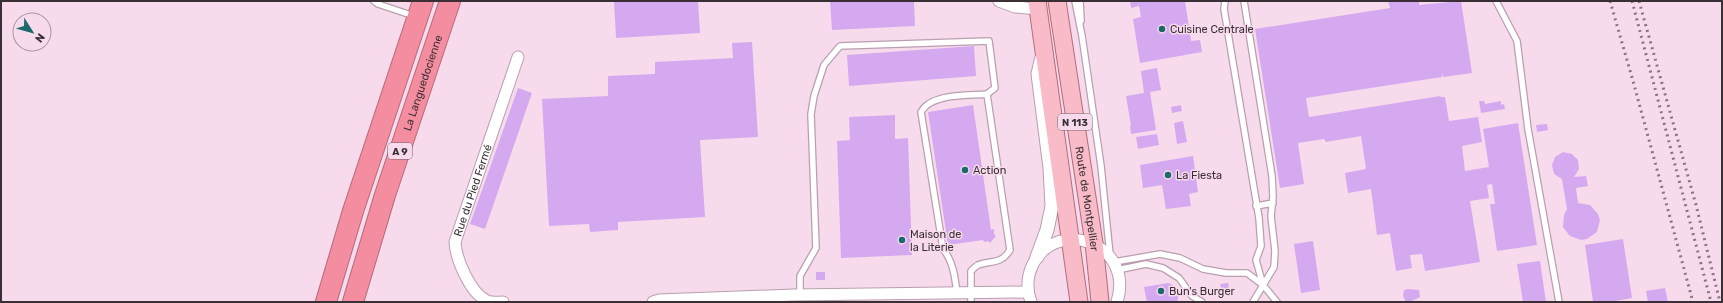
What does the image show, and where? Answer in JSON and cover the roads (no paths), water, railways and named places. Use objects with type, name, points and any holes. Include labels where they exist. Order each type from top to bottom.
[{"type":"highway","name":"La Languedocienne","points":[[353,302],[385,195],[450,1]]},
{"type":"highway","name":"A 9","points":[[326,302],[353,211],[421,9]]},
{"type":"main road","name":"Route de Montpellier","points":[[1057,1],[1094,243],[1100,302]]},
{"type":"main road","name":"Route de Montpellier","points":[[1037,5],[1079,302]]},
{"type":"street","points":[[999,1],[1015,7],[1037,5]]},
{"type":"street","points":[[653,302],[659,300],[800,295],[957,293],[972,297],[1029,297],[1028,273],[1037,257],[1047,230],[1052,206],[1050,168],[1038,74],[1044,51]]},
{"type":"street","name":"Rue du Pied Fermé","points":[[503,302],[490,302],[477,293],[455,253],[455,242],[518,57]]},
{"type":"street","points":[[1037,257],[1051,245],[1071,240],[1082,240],[1094,243],[1103,249],[1114,263],[1120,280],[1118,302]]},
{"type":"lane","points":[[374,1],[378,4],[421,9]]},
{"type":"lane","points":[[1075,1],[1082,36],[1102,166],[1114,263]]},
{"type":"lane","points":[[1080,1],[1082,36]]},
{"type":"lane","points":[[1225,1],[1224,9],[1256,206],[1261,246],[1256,260],[1262,285]]},
{"type":"lane","points":[[1244,1],[1272,176],[1273,203],[1272,216],[1274,267],[1253,302]]},
{"type":"lane","points":[[1496,1],[1518,41],[1528,129],[1559,302]]},
{"type":"lane","points":[[800,295],[800,276],[816,248],[811,114],[814,96],[824,65],[840,46],[988,41],[995,88],[987,94],[940,99],[927,104],[922,112],[943,249],[950,258],[956,280],[957,293]]},
{"type":"lane","points":[[972,297],[971,271],[978,265],[992,263],[1006,256],[1010,250],[987,94]]},
{"type":"lane","points":[[1256,206],[1273,203]]},
{"type":"lane","points":[[1114,263],[1160,254],[1180,258],[1203,269],[1226,273],[1247,273],[1262,285],[1277,302]]},
{"type":"lane","points":[[1114,263],[1146,264],[1162,268],[1179,278],[1192,296],[1202,302]]},
{"type":"railway","points":[[1610,1],[1693,302]]},
{"type":"railway","points":[[1632,1],[1711,302]]},
{"type":"railway","points":[[1639,1],[1696,205],[1720,302]]},
{"type":"place","name":"Cuisine Centrale","points":[[1162,29]]},
{"type":"place","name":"Action","points":[[965,170]]},
{"type":"place","name":"La Fiesta","points":[[1168,175]]},
{"type":"place","name":"Maison de la Literie","points":[[902,240]]},
{"type":"place","name":"Bun's Burger","points":[[1161,291]]}]
